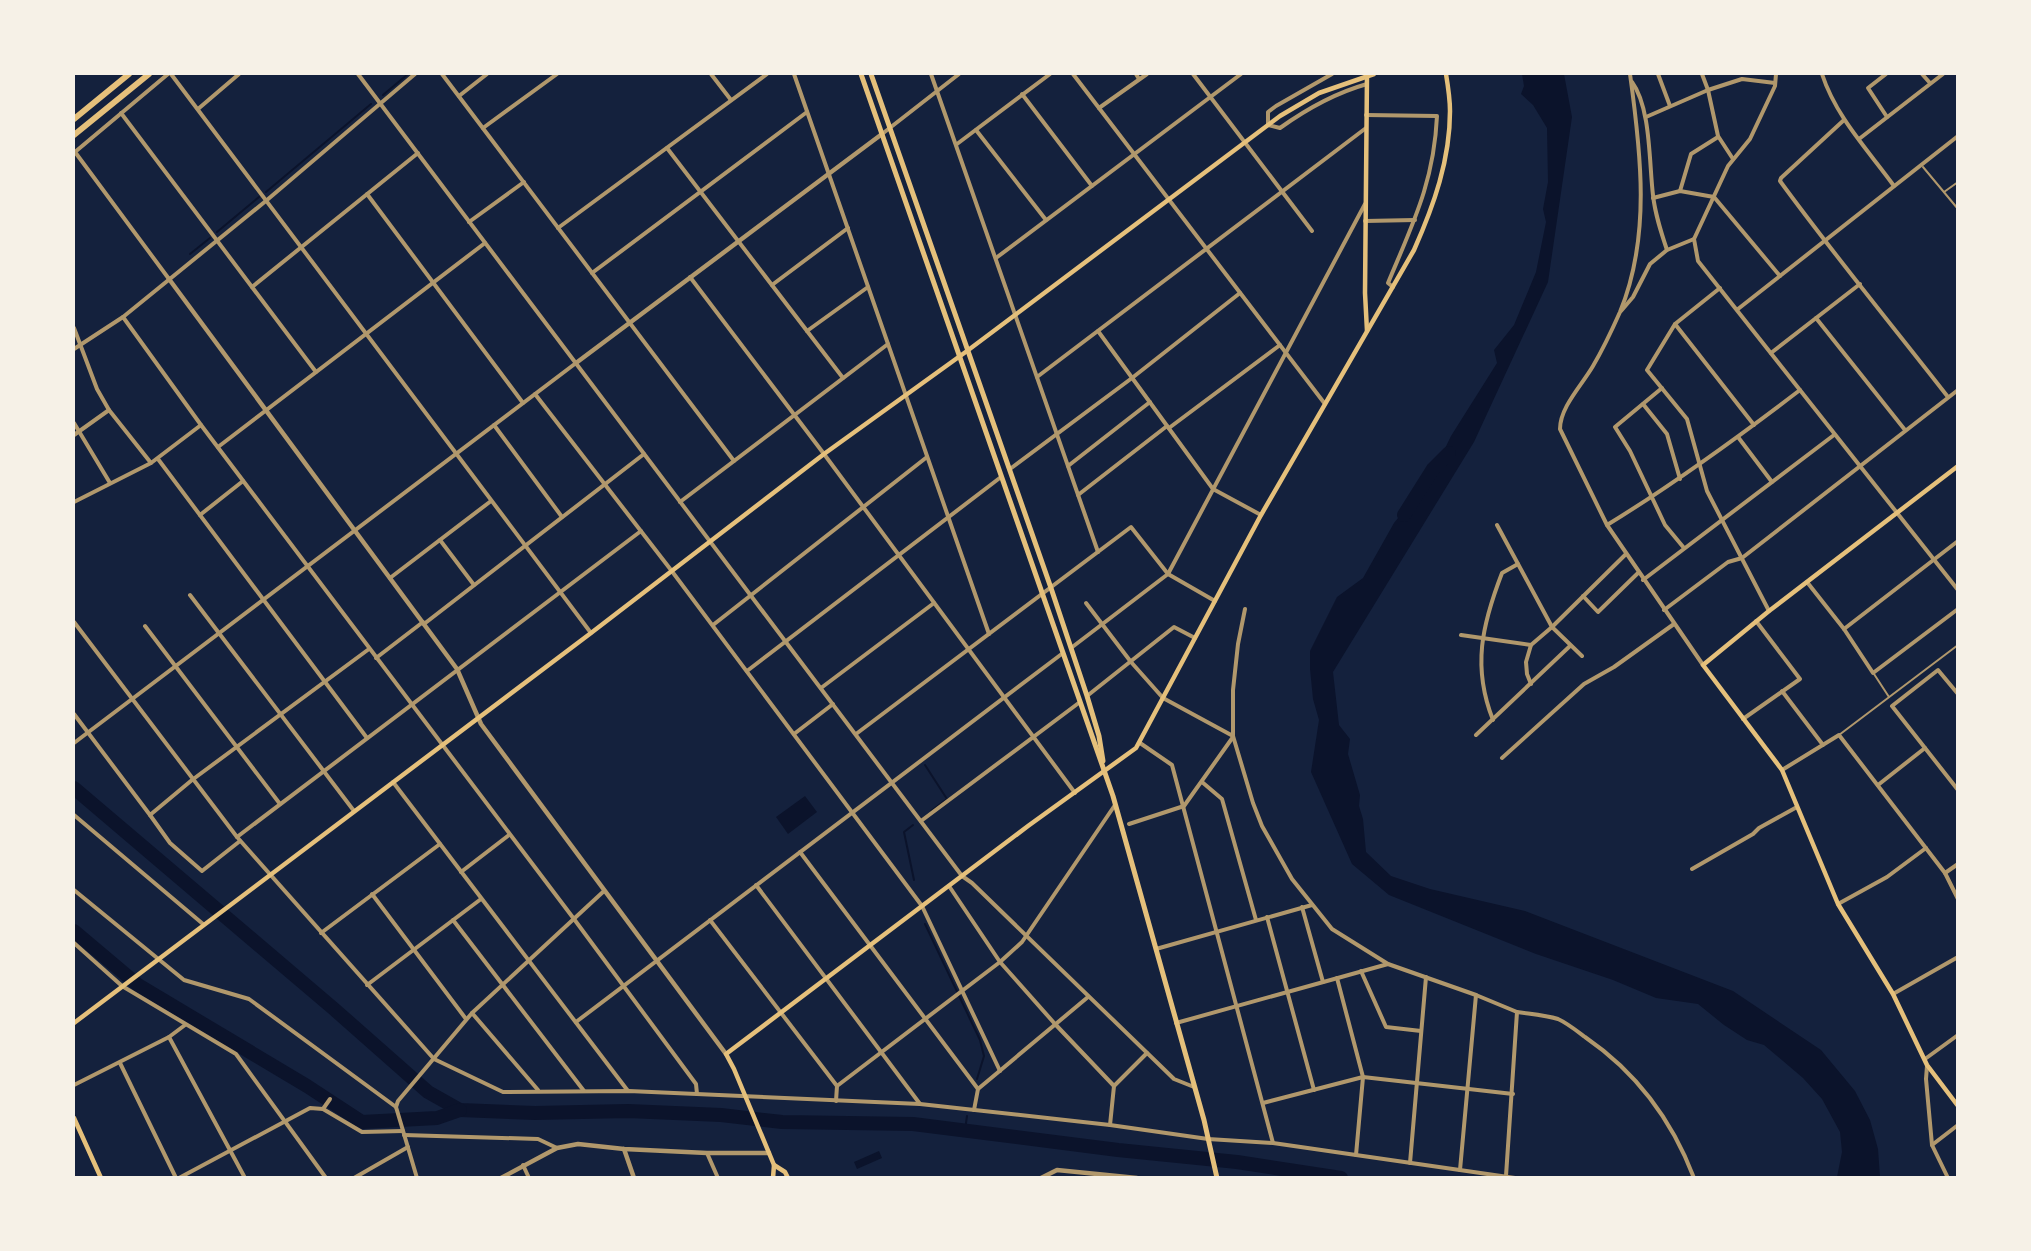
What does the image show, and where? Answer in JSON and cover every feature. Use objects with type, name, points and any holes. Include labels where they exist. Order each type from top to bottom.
[{"type":"highway","points":[[74,119],[129,74]]},
{"type":"highway","points":[[74,135],[149,74]]},
{"type":"main road","points":[[861,74],[1043,593],[1092,740],[1105,771],[1209,1141],[1216,1175]]},
{"type":"main road","points":[[871,74],[1088,696],[1099,736],[1105,771]]},
{"type":"main road","points":[[1367,74],[1365,293],[1368,331]]},
{"type":"main road","points":[[74,1023],[825,454],[967,351],[1268,125],[1319,93],[1374,74]]},
{"type":"main road","points":[[773,1178],[774,1165],[726,1054],[1140,743],[1261,515],[1414,250],[1430,214],[1442,175],[1448,142],[1450,109],[1446,74]]},
{"type":"main road","points":[[1958,466],[1703,664],[1782,771],[1838,903],[1893,994],[1924,1059],[1958,1106]]},
{"type":"main road","points":[[74,1122],[101,1178]]},
{"type":"main road","points":[[774,1165],[785,1172],[788,1178]]},
{"type":"street","points":[[591,633],[170,74],[75,152],[424,623],[457,669],[478,718],[726,1054]]},
{"type":"street","points":[[198,109],[239,74]]},
{"type":"street","points":[[358,74],[962,876],[972,883],[1174,1079],[1194,1087]]},
{"type":"street","points":[[74,349],[123,317],[267,200],[415,74]]},
{"type":"street","points":[[442,74],[734,461]]},
{"type":"street","points":[[459,96],[487,74]]},
{"type":"street","points":[[483,128],[557,74]]},
{"type":"street","points":[[711,74],[731,100]]},
{"type":"street","points":[[558,228],[767,74]]},
{"type":"street","points":[[794,74],[989,634]]},
{"type":"street","points":[[931,74],[1098,552]]},
{"type":"street","points":[[74,743],[959,74]]},
{"type":"street","points":[[957,144],[1050,74]]},
{"type":"street","points":[[1073,74],[1325,404]]},
{"type":"street","points":[[1136,74],[1139,79]]},
{"type":"street","points":[[1099,108],[1146,74]]},
{"type":"street","points":[[1192,74],[1312,231]]},
{"type":"street","points":[[996,258],[1241,74]]},
{"type":"street","points":[[1332,74],[1268,112],[1268,125],[1280,128],[1323,101],[1367,84]]},
{"type":"street","points":[[1630,74],[1636,120],[1641,226],[1636,262],[1619,313],[1594,363],[1560,418],[1560,429],[1607,525],[1703,664]]},
{"type":"street","points":[[1658,74],[1670,106]]},
{"type":"street","points":[[1702,74],[1719,136],[1733,159]]},
{"type":"street","points":[[1740,74],[1742,79]]},
{"type":"street","points":[[1776,74],[1775,83],[1750,140],[1733,159],[1694,238],[1698,261],[1958,590]]},
{"type":"street","points":[[1822,74],[1827,89],[1844,120],[1894,186]]},
{"type":"street","points":[[1886,74],[1868,88],[1887,117]]},
{"type":"street","points":[[1922,74],[1930,83]]},
{"type":"street","points":[[1859,139],[1942,74]]},
{"type":"street","points":[[1631,79],[1646,117],[1653,198],[1657,221],[1667,250]]},
{"type":"street","points":[[1646,117],[1708,90],[1742,79],[1775,83]]},
{"type":"street","points":[[1022,94],[1092,186]]},
{"type":"street","points":[[592,273],[807,112]]},
{"type":"street","points":[[122,113],[316,372]]},
{"type":"street","points":[[1366,115],[1437,116],[1436,144],[1428,184],[1388,283],[1393,287]]},
{"type":"street","points":[[1844,120],[1781,178],[1780,182],[1948,397]]},
{"type":"street","points":[[1037,377],[1366,128]]},
{"type":"street","points":[[976,130],[1046,220]]},
{"type":"street","points":[[1680,191],[1691,154],[1719,136]]},
{"type":"street","points":[[1738,309],[1958,136]]},
{"type":"street","points":[[668,148],[843,378]]},
{"type":"street","points":[[252,287],[418,153]]},
{"type":"street","points":[[1923,166],[1958,209]]},
{"type":"street","points":[[469,222],[524,182]]},
{"type":"street","points":[[1944,192],[1958,182]]},
{"type":"street","points":[[1653,198],[1680,191],[1714,197],[1780,276]]},
{"type":"street","points":[[367,194],[523,403]]},
{"type":"street","points":[[1071,648],[1168,574],[1365,204]]},
{"type":"street","points":[[1365,221],[1415,220]]},
{"type":"street","points":[[772,285],[848,228]]},
{"type":"street","points":[[1619,313],[1633,297],[1650,264],[1667,250],[1694,238]]},
{"type":"street","points":[[218,447],[485,243]]},
{"type":"street","points":[[690,277],[825,454],[1075,793]]},
{"type":"street","points":[[1771,353],[1860,284]]},
{"type":"street","points":[[807,331],[868,287]]},
{"type":"street","points":[[1720,288],[1675,324],[1647,370],[1687,419],[1707,490],[1769,611]]},
{"type":"street","points":[[1009,470],[1240,293]]},
{"type":"street","points":[[123,317],[243,482],[696,1084],[697,1094]]},
{"type":"street","points":[[1816,318],[1905,430]]},
{"type":"street","points":[[1675,324],[1754,425]]},
{"type":"street","points":[[74,328],[97,389],[109,410],[151,463]]},
{"type":"street","points":[[1098,331],[1213,489],[1261,515]]},
{"type":"street","points":[[680,502],[888,344]]},
{"type":"street","points":[[1078,495],[1280,345]]},
{"type":"street","points":[[1662,388],[1615,427],[1653,497],[1665,525],[1684,549]]},
{"type":"street","points":[[1607,525],[1701,465],[1800,390]]},
{"type":"street","points":[[1664,610],[1728,562],[1742,558],[1958,390]]},
{"type":"street","points":[[535,394],[671,570],[922,906],[1000,1071]]},
{"type":"street","points":[[1068,466],[1150,402]]},
{"type":"street","points":[[1643,404],[1667,434],[1680,479]]},
{"type":"street","points":[[74,435],[109,410]]},
{"type":"street","points":[[74,423],[110,483]]},
{"type":"street","points":[[74,502],[158,459],[201,425]]},
{"type":"street","points":[[494,425],[562,517]]},
{"type":"street","points":[[1643,580],[1834,435]]},
{"type":"street","points":[[1738,436],[1772,482]]},
{"type":"street","points":[[376,658],[644,454]]},
{"type":"street","points":[[713,626],[927,457]]},
{"type":"street","points":[[158,459],[367,738]]},
{"type":"street","points":[[747,671],[1001,477]]},
{"type":"street","points":[[200,515],[243,482]]},
{"type":"street","points":[[390,578],[491,501]]},
{"type":"street","points":[[1497,525],[1552,627],[1582,656]]},
{"type":"street","points":[[856,734],[1131,527],[1168,574],[1215,601]]},
{"type":"street","points":[[74,714],[170,843],[202,871],[280,804],[641,531]]},
{"type":"street","points":[[440,540],[474,585]]},
{"type":"street","points":[[1844,629],[1958,541]]},
{"type":"street","points":[[1531,684],[1526,662],[1531,645],[1626,554]]},
{"type":"street","points":[[1493,720],[1481,681],[1480,664],[1484,637],[1489,606],[1502,573],[1518,564]]},
{"type":"street","points":[[1583,596],[1598,612],[1638,573]]},
{"type":"street","points":[[1807,582],[1844,629],[1889,697]]},
{"type":"street","points":[[190,595],[354,811]]},
{"type":"street","points":[[821,688],[934,603]]},
{"type":"street","points":[[1086,603],[1131,662],[1163,698],[1233,736]]},
{"type":"street","points":[[1245,609],[1233,690],[1233,736],[1252,803],[1262,825],[1292,879],[1312,905],[1332,929],[1388,964],[1517,1012],[1558,1019],[1597,1045],[1641,1086],[1671,1128],[1685,1154],[1694,1178]]},
{"type":"street","points":[[1873,673],[1958,609]]},
{"type":"street","points":[[1743,719],[1800,679],[1756,621]]},
{"type":"street","points":[[74,622],[238,839],[434,1059],[503,1092],[629,1091],[920,1104],[1110,1125],[1209,1141],[1273,1143],[1515,1178]]},
{"type":"street","points":[[1502,758],[1584,684],[1614,667],[1674,624]]},
{"type":"street","points":[[146,626],[280,804]]},
{"type":"street","points":[[1088,696],[1174,627],[1195,638]]},
{"type":"street","points":[[1461,635],[1531,645]]},
{"type":"street","points":[[1782,771],[1839,735],[1958,645]]},
{"type":"street","points":[[1476,735],[1570,646]]},
{"type":"street","points":[[150,815],[192,780],[369,649]]},
{"type":"street","points":[[576,1022],[1063,653]]},
{"type":"street","points":[[1958,694],[1938,669],[1892,706],[1958,789]]},
{"type":"street","points":[[1782,692],[1823,745]]},
{"type":"street","points":[[921,821],[1080,702]]},
{"type":"street","points":[[794,734],[833,704]]},
{"type":"street","points":[[1839,735],[1945,873],[1958,899]]},
{"type":"street","points":[[1129,824],[1184,806],[1233,736]]},
{"type":"street","points":[[1140,743],[1172,765],[1273,1143]]},
{"type":"street","points":[[1878,785],[1925,748]]},
{"type":"street","points":[[393,782],[629,1091]]},
{"type":"street","points":[[1202,782],[1222,798],[1256,920]]},
{"type":"street","points":[[837,1086],[1000,962],[1022,942],[1115,805]]},
{"type":"street","points":[[1692,869],[1797,807]]},
{"type":"street","points":[[74,815],[203,924]]},
{"type":"street","points":[[461,872],[509,835]]},
{"type":"street","points":[[321,933],[440,844]]},
{"type":"street","points":[[1838,903],[1887,877],[1926,848]]},
{"type":"street","points":[[800,852],[978,1089]]},
{"type":"street","points":[[1945,873],[1958,864]]},
{"type":"street","points":[[756,885],[920,1104]]},
{"type":"street","points":[[949,886],[1000,962],[1114,1086]]},
{"type":"street","points":[[74,890],[184,980],[249,999],[396,1107],[417,1178]]},
{"type":"street","points":[[396,1107],[404,1094],[466,1019],[604,891]]},
{"type":"street","points":[[372,894],[466,1019]]},
{"type":"street","points":[[367,985],[482,898]]},
{"type":"street","points":[[1155,949],[1312,905]]},
{"type":"street","points":[[1302,907],[1323,982]]},
{"type":"street","points":[[1267,917],[1314,1090]]},
{"type":"street","points":[[453,920],[585,1091]]},
{"type":"street","points":[[710,920],[837,1086],[836,1101]]},
{"type":"street","points":[[74,943],[125,985],[236,1054],[326,1178]]},
{"type":"street","points":[[1893,994],[1958,957]]},
{"type":"street","points":[[1175,1023],[1388,964]]},
{"type":"street","points":[[1361,971],[1386,1027],[1421,1031]]},
{"type":"street","points":[[1410,1163],[1425,977]]},
{"type":"street","points":[[1337,978],[1363,1077],[1356,1155]]},
{"type":"street","points":[[1460,1170],[1476,995]]},
{"type":"street","points":[[974,1110],[978,1089],[1088,997]]},
{"type":"street","points":[[1506,1176],[1517,1012]]},
{"type":"street","points":[[472,1013],[538,1091]]},
{"type":"street","points":[[74,1085],[169,1037],[186,1025]]},
{"type":"street","points":[[1924,1059],[1958,1035]]},
{"type":"street","points":[[169,1037],[245,1178]]},
{"type":"street","points":[[1110,1125],[1114,1086],[1147,1053]]},
{"type":"street","points":[[120,1063],[177,1178],[310,1108],[324,1107],[362,1132],[403,1131],[538,1139],[557,1148]]},
{"type":"street","points":[[1928,1065],[1926,1079],[1932,1145],[1948,1178]]},
{"type":"street","points":[[1263,1103],[1363,1077],[1512,1094]]},
{"type":"street","points":[[324,1107],[330,1099]]},
{"type":"street","points":[[1932,1145],[1958,1125]]},
{"type":"street","points":[[501,1178],[557,1148],[578,1144],[707,1153],[769,1153]]},
{"type":"street","points":[[354,1178],[408,1147]]},
{"type":"street","points":[[624,1149],[634,1178]]},
{"type":"street","points":[[707,1153],[718,1178]]},
{"type":"street","points":[[524,1165],[529,1178]]},
{"type":"street","points":[[1057,1170],[1059,1176]]},
{"type":"street","points":[[1041,1178],[1057,1170],[1137,1178]]},
{"type":"water","points":[[1522,74],[1564,74],[1572,117],[1548,282],[1474,442],[1333,672],[1339,725],[1350,739],[1348,754],[1360,795],[1359,806],[1363,819],[1366,852],[1391,876],[1430,889],[1525,911],[1733,991],[1821,1050],[1855,1091],[1870,1120],[1878,1149],[1880,1177],[1837,1177],[1842,1152],[1840,1132],[1822,1099],[1803,1078],[1764,1045],[1747,1040],[1698,1004],[1656,998],[1613,980],[1536,954],[1389,895],[1352,864],[1311,772],[1319,720],[1313,699],[1310,651],[1337,597],[1363,578],[1394,523],[1431,477],[1451,436],[1497,363],[1494,350],[1514,325],[1536,272],[1546,222],[1543,209],[1548,182],[1547,128],[1533,105],[1521,94],[1524,86]]},
{"type":"water","points":[[805,796],[817,812],[788,834],[776,817]]},
{"type":"water","points":[[879,1151],[882,1158],[857,1169],[854,1162]]},
{"type":"waterway","points":[[383,95],[408,74]]},
{"type":"waterway","points":[[266,192],[371,104]]},
{"type":"waterway","points":[[217,232],[259,197]]},
{"type":"waterway","points":[[190,254],[210,238]]},
{"type":"waterway","points":[[1404,515],[1433,469],[1449,453]]},
{"type":"waterway","points":[[925,765],[947,799],[931,811]]},
{"type":"waterway","points":[[74,788],[428,1092],[460,1110],[535,1113],[628,1111],[721,1115],[782,1122],[913,1124],[1118,1150],[1237,1162],[1341,1178]]},
{"type":"waterway","points":[[913,825],[904,832],[914,880]]},
{"type":"waterway","points":[[925,924],[980,1040],[984,1056],[977,1079]]},
{"type":"waterway","points":[[74,931],[138,985],[307,1086],[362,1122],[437,1118],[460,1110]]},
{"type":"waterway","points":[[965,1130],[967,1116]]}]
